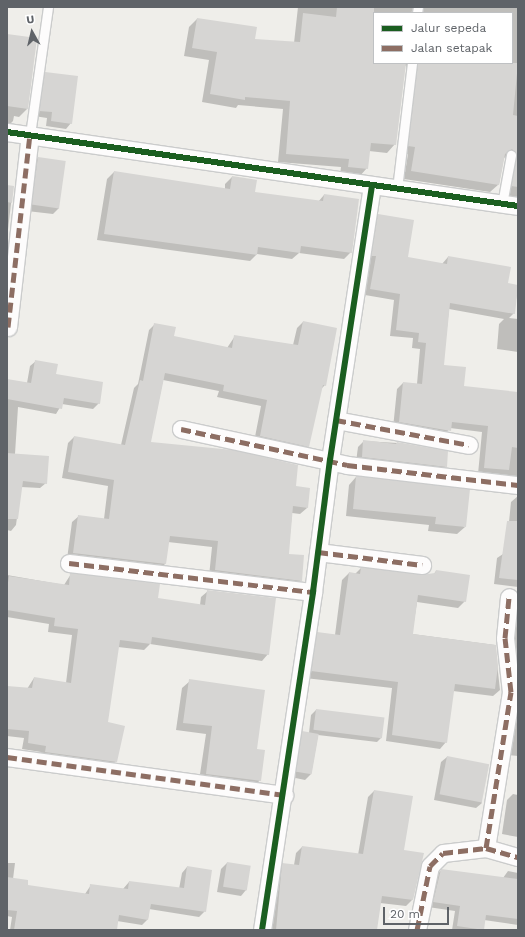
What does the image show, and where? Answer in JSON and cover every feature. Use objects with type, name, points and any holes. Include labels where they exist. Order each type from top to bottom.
[{"type":"street","points":[[7,132],[30,134],[510,205]]},
{"type":"street","points":[[8,327],[30,134]]},
{"type":"street","points":[[262,930],[284,794],[330,460],[372,185]]},
{"type":"street","points":[[336,420],[469,445]]},
{"type":"street","points":[[181,429],[330,460],[347,465],[518,485]]},
{"type":"street","points":[[318,552],[422,565]]},
{"type":"street","points":[[69,563],[313,592]]},
{"type":"street","points":[[486,848],[511,692],[505,638],[510,597]]},
{"type":"street","points":[[7,757],[284,794]]},
{"type":"street","points":[[417,930],[430,866],[443,853],[486,848],[518,857]]},
{"type":"lane","points":[[30,134],[48,7]]},
{"type":"lane","points":[[397,189],[412,64]]},
{"type":"lane","points":[[510,205],[511,155]]},
{"type":"building","points":[[337,7],[374,7],[373,64],[406,64],[396,145],[371,143],[368,169],[348,167],[349,159],[286,154],[290,101],[245,97],[245,100],[210,94],[217,52],[192,48],[197,18],[257,27],[255,39],[300,42],[303,13],[336,17]]},
{"type":"building","points":[[7,34],[37,38],[28,109],[7,106]]},
{"type":"building","points":[[518,63],[513,115],[518,116],[518,187],[511,186],[517,156],[512,149],[505,154],[499,185],[411,171],[415,147],[408,146],[418,64]]},
{"type":"building","points":[[45,72],[78,76],[72,124],[51,121],[52,112],[39,111]]},
{"type":"building","points":[[38,157],[66,161],[59,208],[31,205]]},
{"type":"building","points":[[114,171],[230,189],[232,176],[257,180],[255,192],[323,201],[324,194],[359,199],[352,253],[301,246],[300,253],[258,247],[257,255],[104,234]]},
{"type":"building","points":[[7,185],[14,186],[12,203],[7,202]]},
{"type":"building","points":[[378,214],[414,220],[408,257],[447,264],[448,256],[511,267],[508,283],[518,285],[515,314],[450,303],[444,365],[466,367],[464,386],[518,392],[518,448],[512,447],[509,470],[484,468],[488,426],[452,422],[451,431],[399,422],[403,382],[422,384],[426,343],[418,342],[419,333],[396,330],[400,294],[370,289],[376,256],[371,256]]},
{"type":"building","points":[[303,321],[337,328],[326,386],[323,385],[309,447],[260,436],[267,400],[223,391],[224,385],[165,373],[151,442],[233,450],[298,465],[296,486],[310,488],[308,508],[293,506],[289,554],[304,555],[302,581],[215,570],[218,541],[170,536],[166,564],[73,553],[78,515],[109,519],[114,480],[68,472],[74,436],[125,445],[140,380],[143,381],[154,323],[176,327],[174,336],[232,348],[234,335],[298,345]]},
{"type":"building","points":[[35,360],[58,364],[56,374],[103,382],[100,404],[64,398],[62,409],[7,399],[7,379],[31,383]]},
{"type":"building","points":[[363,440],[396,444],[397,442],[448,451],[447,467],[362,457]]},
{"type":"building","points":[[7,453],[49,456],[47,484],[23,481],[18,519],[7,519]]},
{"type":"building","points":[[356,476],[470,489],[466,527],[435,524],[436,517],[353,509]]},
{"type":"building","points":[[507,521],[518,521],[518,580],[499,578]]},
{"type":"building","points":[[361,567],[421,575],[435,573],[436,570],[470,575],[466,602],[418,595],[413,634],[496,645],[498,666],[495,689],[455,684],[447,743],[392,735],[398,682],[311,671],[317,632],[340,635],[349,572],[360,574]]},
{"type":"building","points":[[70,573],[160,584],[158,598],[205,605],[207,590],[276,598],[269,655],[152,637],[151,644],[120,640],[108,722],[125,726],[117,762],[45,752],[46,746],[28,743],[29,731],[7,729],[7,686],[32,688],[34,677],[71,683],[78,629],[54,626],[55,618],[7,610],[7,589],[9,576],[69,585]]},
{"type":"building","points":[[189,679],[265,690],[257,749],[265,750],[261,781],[206,774],[212,726],[183,723]]},
{"type":"building","points":[[316,709],[384,717],[382,738],[313,730]]},
{"type":"building","points":[[302,731],[319,734],[312,774],[295,771]]},
{"type":"building","points":[[447,756],[489,764],[482,802],[440,794]]},
{"type":"building","points":[[374,790],[413,796],[404,850],[424,853],[413,900],[382,896],[377,930],[276,930],[282,863],[299,865],[302,846],[363,854]]},
{"type":"building","points":[[227,862],[251,866],[247,890],[223,887]]},
{"type":"building","points":[[187,866],[212,870],[206,912],[151,904],[148,920],[119,915],[117,930],[14,930],[17,911],[7,910],[7,877],[28,880],[28,885],[89,894],[90,884],[128,889],[129,881],[184,888]]},
{"type":"building","points":[[441,869],[518,879],[518,919],[486,915],[484,930],[457,926],[460,906],[433,902]]},
{"type":"marked path","points":[[8,327],[30,135]]},
{"type":"marked path","points":[[336,420],[469,445]]},
{"type":"marked path","points":[[181,429],[347,465],[518,485]]},
{"type":"marked path","points":[[318,552],[422,565]]},
{"type":"marked path","points":[[69,563],[313,592]]},
{"type":"marked path","points":[[486,848],[511,692],[505,638],[509,597]]},
{"type":"marked path","points":[[7,757],[284,795]]},
{"type":"marked path","points":[[417,930],[430,866],[443,853],[486,848],[518,857]]},
{"type":"cycle path","points":[[7,132],[518,206]]},
{"type":"cycle path","points":[[262,930],[313,592],[330,460],[372,185]]}]
